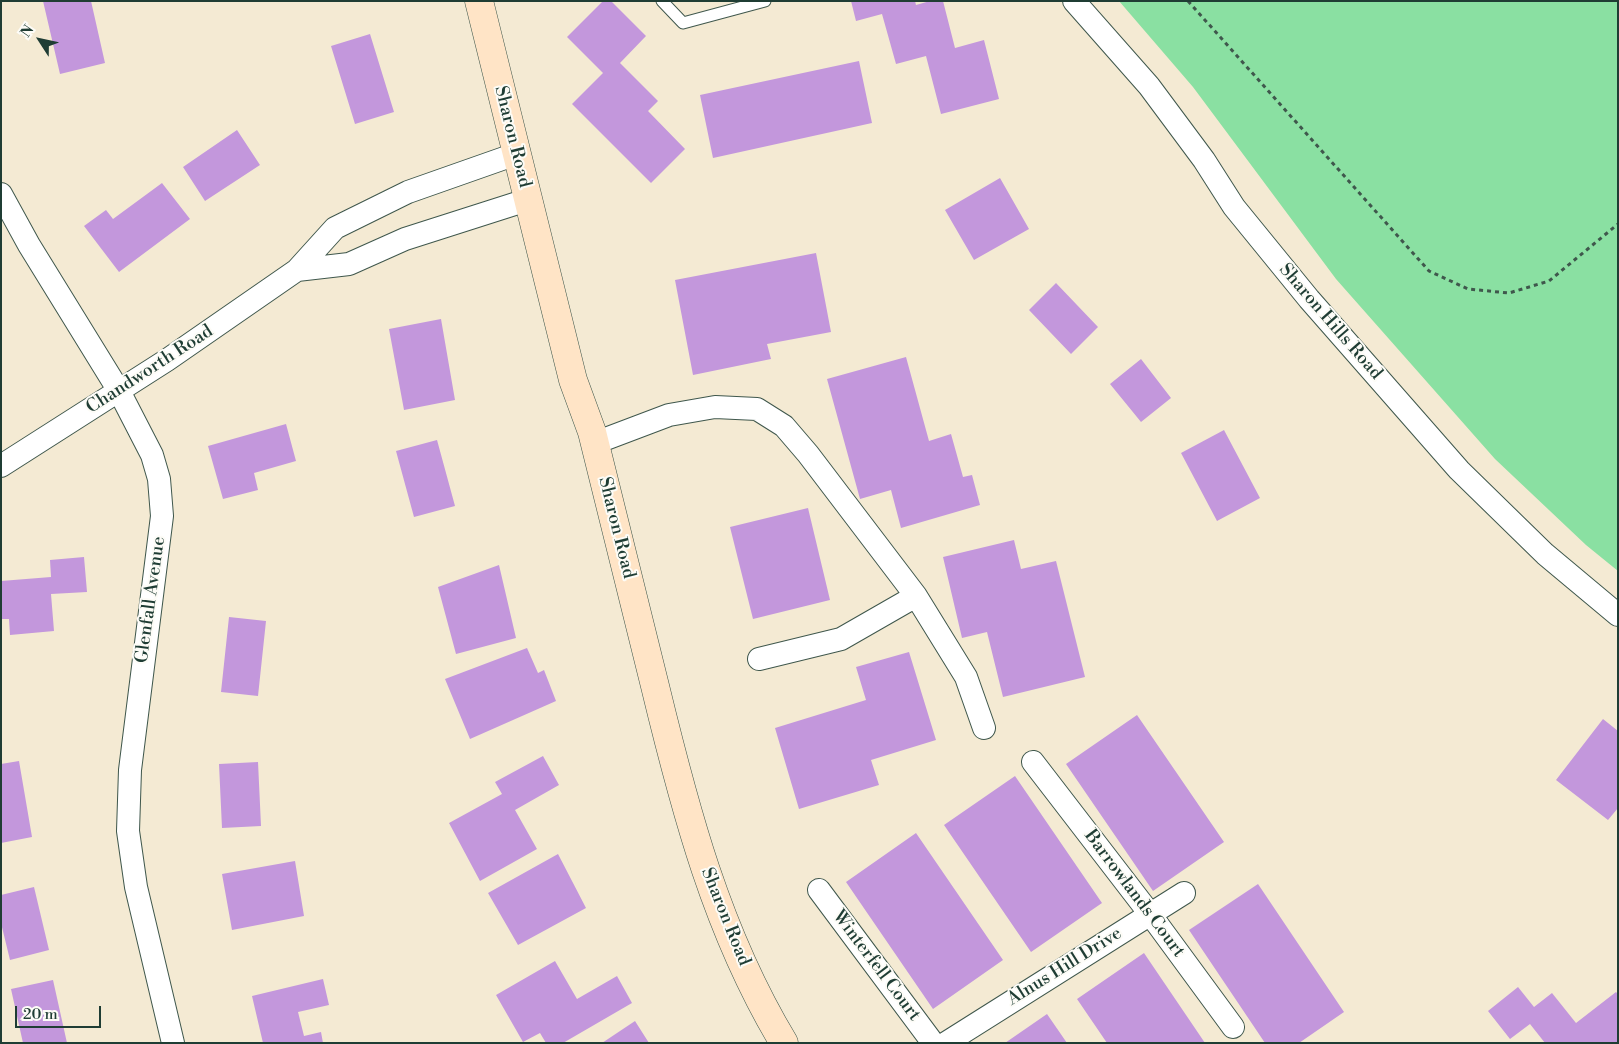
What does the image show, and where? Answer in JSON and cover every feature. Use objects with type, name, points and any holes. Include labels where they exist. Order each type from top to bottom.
[{"type":"main road","name":"Sharon Road","points":[[480,1],[573,380],[595,443],[678,781],[702,861],[724,922],[765,1010],[784,1043]]},
{"type":"street","name":"Sharon Hills Road","points":[[1074,1],[1149,86],[1204,160],[1234,207],[1309,300],[1446,455],[1545,554],[1618,615]]},
{"type":"street","name":"Chandworth Road","points":[[1,466],[119,391],[297,270],[335,228],[408,192],[516,154]]},
{"type":"street","name":"Glenfall Avenue","points":[[1,194],[28,245],[119,391],[152,455],[159,479],[162,516],[130,770],[128,831],[136,887],[173,1043]]},
{"type":"street","name":"Chandworth Road","points":[[297,270],[349,264],[405,239],[528,200]]},
{"type":"street","points":[[595,443],[669,415],[715,407],[756,410],[784,426],[916,596],[966,677],[984,728]]},
{"type":"street","points":[[759,659],[841,639],[916,596]]},
{"type":"street","name":"Barrowlands Court","points":[[1033,762],[1150,914],[1233,1027]]},
{"type":"street","name":"Winterfell Court","points":[[819,890],[933,1043]]},
{"type":"street","name":"Alnus Hill Drive","points":[[946,1043],[1184,893]]},
{"type":"lane","points":[[662,1],[683,23],[765,1]]},
{"type":"path","points":[[1188,1],[1429,271],[1468,289],[1509,293],[1549,281],[1618,224]]},
{"type":"green space","points":[[1119,1],[1618,1],[1618,571],[1586,545],[1495,459],[1336,279],[1193,87]]},
{"type":"building","points":[[43,1],[91,1],[105,63],[60,74]]},
{"type":"building","points":[[603,1],[611,1],[646,36],[620,63],[658,101],[648,111],[685,149],[651,183],[572,104],[603,73],[567,37]]},
{"type":"building","points":[[851,1],[915,1],[916,5],[930,1],[943,1],[955,48],[984,40],[999,99],[941,114],[926,56],[896,64],[882,14],[856,21]]},
{"type":"building","points":[[370,34],[394,112],[355,124],[331,46]]},
{"type":"building","points":[[859,61],[872,123],[713,158],[700,95]]},
{"type":"building","points":[[237,130],[260,165],[205,201],[183,167]]},
{"type":"building","points":[[1000,178],[1029,229],[974,260],[945,210]]},
{"type":"building","points":[[162,183],[190,219],[119,272],[84,226],[106,210],[113,219]]},
{"type":"building","points":[[816,253],[831,332],[767,344],[771,359],[693,375],[675,280]]},
{"type":"building","points":[[1056,283],[1098,327],[1071,354],[1029,310]]},
{"type":"building","points":[[441,319],[455,400],[404,410],[389,329]]},
{"type":"building","points":[[906,357],[929,441],[951,434],[963,477],[972,475],[980,505],[901,528],[891,490],[860,499],[827,379]]},
{"type":"building","points":[[1141,359],[1171,398],[1141,422],[1110,384]]},
{"type":"building","points":[[286,424],[296,461],[254,473],[258,490],[223,499],[208,446]]},
{"type":"building","points":[[1224,430],[1260,498],[1217,521],[1181,453]]},
{"type":"building","points":[[437,440],[455,506],[414,517],[396,451]]},
{"type":"building","points":[[808,508],[830,600],[753,619],[730,527]]},
{"type":"building","points":[[1014,540],[1021,569],[1056,561],[1085,677],[1003,697],[987,632],[962,638],[943,557]]},
{"type":"building","points":[[84,557],[87,592],[51,594],[54,631],[10,635],[9,619],[1,619],[1,581],[51,577],[50,560]]},
{"type":"building","points":[[499,565],[516,638],[456,654],[438,587]]},
{"type":"building","points":[[229,617],[266,621],[258,696],[221,692]]},
{"type":"building","points":[[527,648],[538,673],[544,670],[556,701],[470,739],[445,679]]},
{"type":"building","points":[[909,652],[936,740],[871,760],[879,785],[799,809],[775,728],[866,700],[856,667]]},
{"type":"building","points":[[1137,715],[1224,842],[1153,891],[1066,764]]},
{"type":"building","points":[[1603,719],[1618,731],[1618,808],[1608,820],[1556,780]]},
{"type":"building","points":[[543,756],[559,785],[515,810],[537,849],[480,881],[449,823],[502,794],[495,782]]},
{"type":"building","points":[[19,761],[32,837],[1,843],[1,764]]},
{"type":"building","points":[[258,762],[261,826],[222,828],[219,764]]},
{"type":"building","points":[[1015,776],[1102,903],[1031,952],[944,825]]},
{"type":"building","points":[[916,833],[1003,960],[933,1009],[846,882]]},
{"type":"building","points":[[558,854],[586,908],[518,945],[488,893]]},
{"type":"building","points":[[295,861],[304,916],[232,930],[222,874]]},
{"type":"building","points":[[1258,884],[1344,1012],[1299,1043],[1265,1043],[1189,930]]},
{"type":"building","points":[[34,887],[49,950],[10,960],[1,923],[1,895]]},
{"type":"building","points":[[1144,953],[1205,1043],[1107,1043],[1077,999]]},
{"type":"building","points":[[555,961],[577,999],[617,976],[632,1003],[563,1043],[546,1043],[540,1033],[523,1042],[496,995]]},
{"type":"building","points":[[323,979],[329,1005],[298,1012],[304,1036],[321,1032],[323,1043],[263,1043],[252,996]]},
{"type":"building","points":[[53,980],[67,1043],[23,1043],[11,989]]},
{"type":"building","points":[[1518,987],[1534,1007],[1552,993],[1576,1023],[1616,992],[1618,994],[1618,1043],[1545,1043],[1530,1024],[1510,1039],[1488,1011]]},
{"type":"building","points":[[1047,1014],[1067,1043],[1005,1043]]},
{"type":"building","points":[[635,1021],[649,1043],[602,1043]]}]
